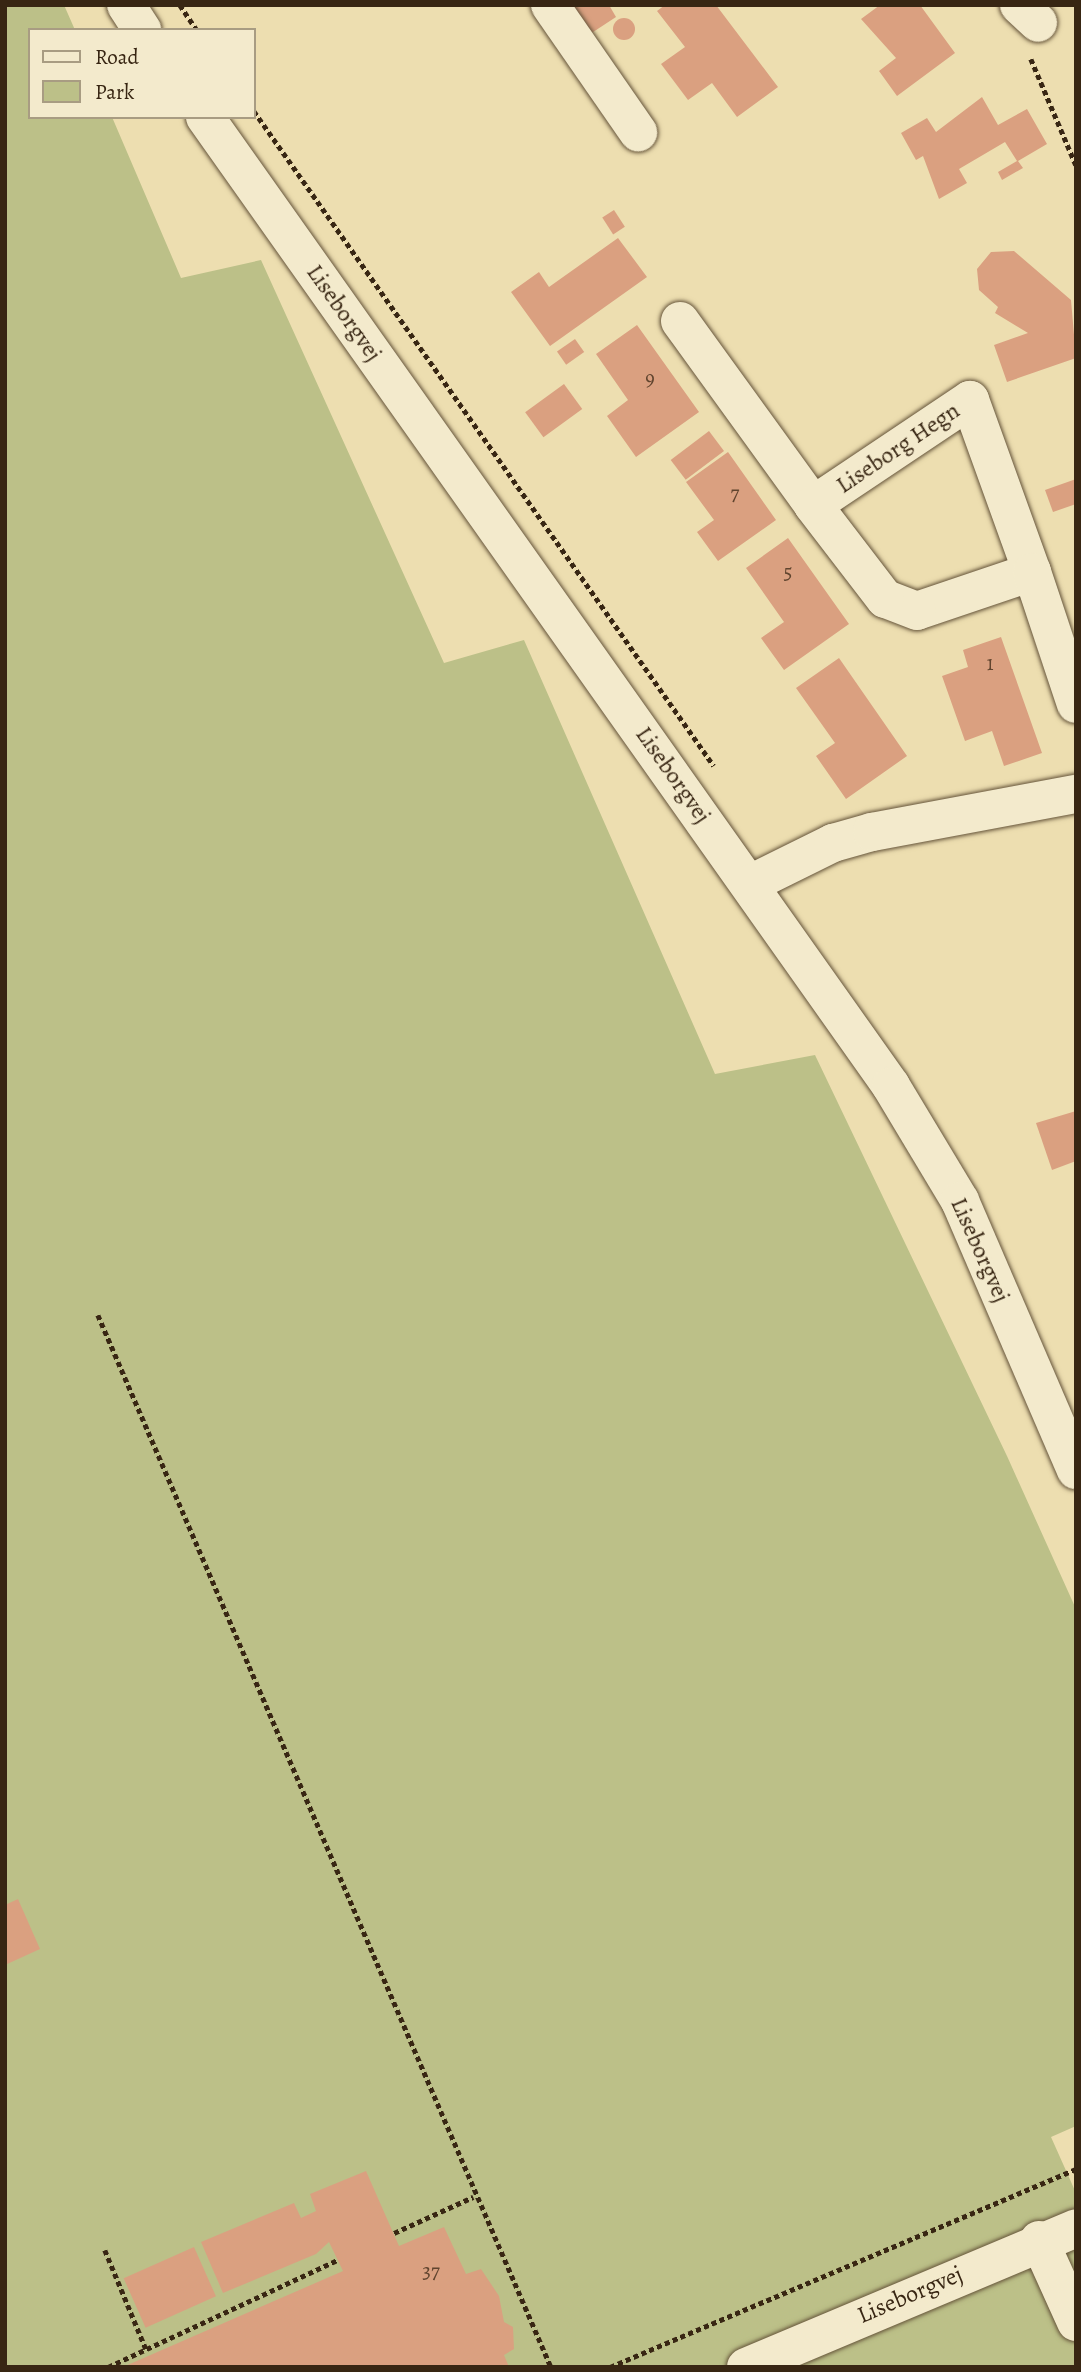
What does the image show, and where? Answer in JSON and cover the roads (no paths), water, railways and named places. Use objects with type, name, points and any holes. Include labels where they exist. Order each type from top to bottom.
[{"type":"street","points":[[126,5],[141,28]]},
{"type":"street","points":[[550,5],[638,132]]},
{"type":"street","name":"Liseborgvej","points":[[206,119],[891,1086],[960,1201],[1076,1470]]},
{"type":"street","name":"Liseborg Hegn","points":[[680,321],[813,505],[885,598],[918,611],[1032,572]]},
{"type":"street","name":"Liseborg Hegn","points":[[813,505],[970,400],[1076,704]]},
{"type":"street","points":[[750,884],[833,843],[872,832],[1076,794]]},
{"type":"street","name":"Liseborgvej","points":[[746,2367],[1039,2240],[1076,2228]]},
{"type":"street","points":[[1039,2240],[1076,2322]]}]
